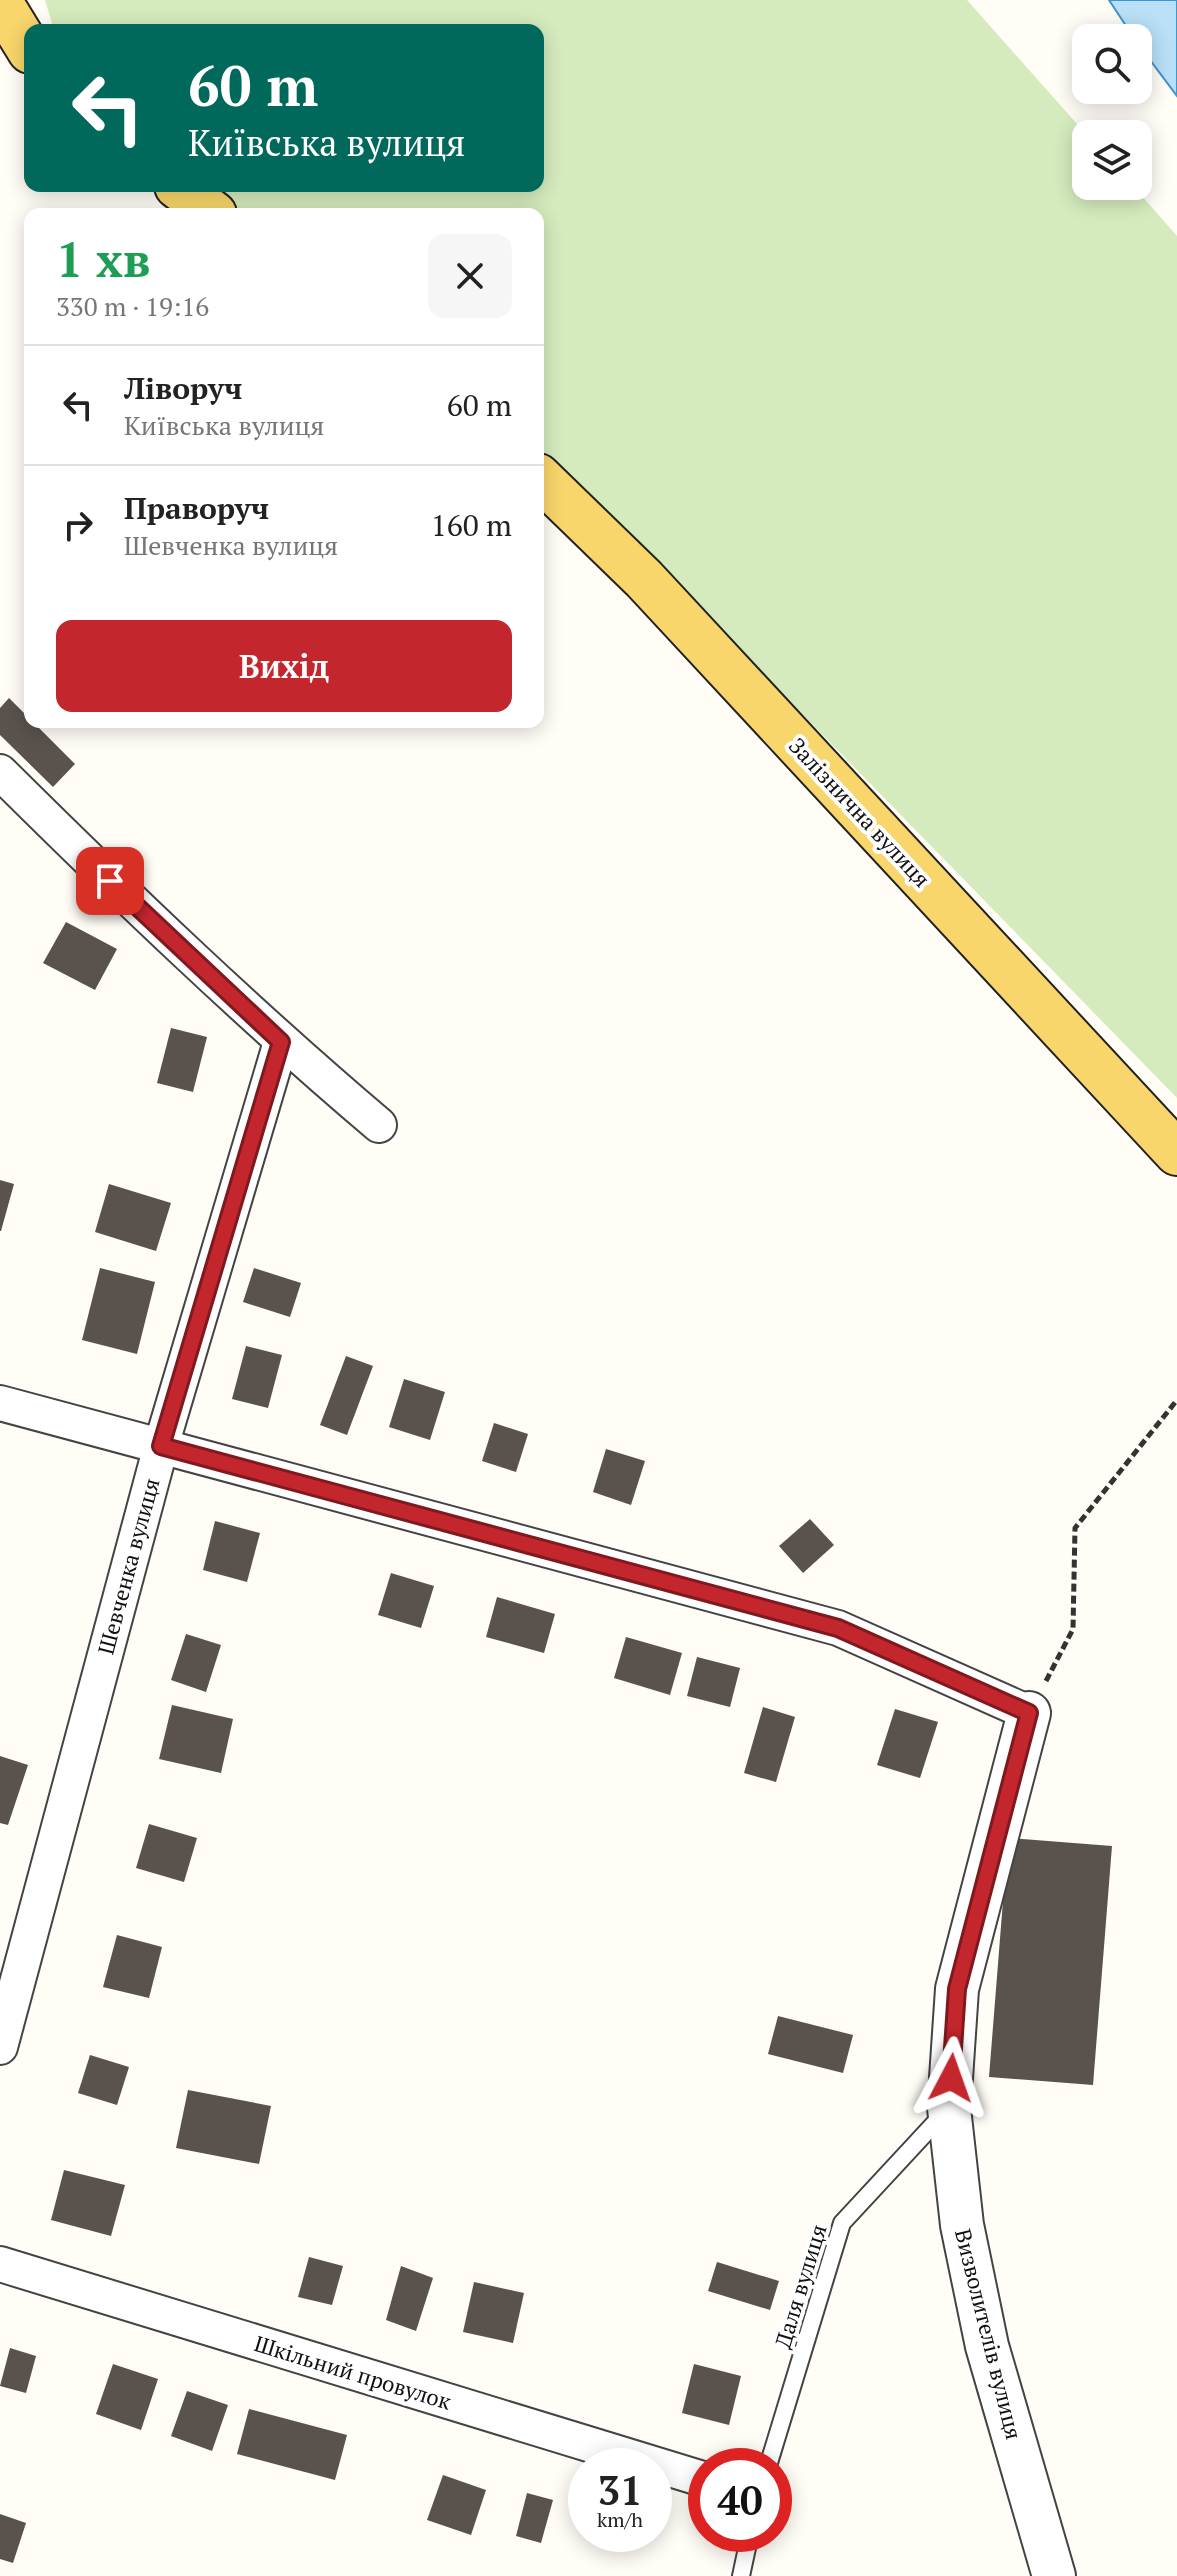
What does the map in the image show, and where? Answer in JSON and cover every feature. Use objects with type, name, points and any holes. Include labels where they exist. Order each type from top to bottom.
[{"type":"main road","points":[[0,2],[24,41]]},
{"type":"main road","points":[[185,192],[206,208]]},
{"type":"main road","name":"Залізнична вулиця","points":[[544,482],[644,579],[1177,1153]]},
{"type":"street","points":[[0,772],[281,1042],[379,1125]]},
{"type":"street","name":"Шевченка вулиця","points":[[0,2047],[161,1446],[281,1042]]},
{"type":"street","points":[[0,1403],[838,1628],[1029,1713]]},
{"type":"street","name":"Визволителів вулиця","points":[[1029,1713],[957,1989],[949,2108],[962,2225],[987,2346],[1054,2576]]},
{"type":"street","name":"Шкільний провулок","points":[[0,2264],[688,2474]]},
{"type":"lane","name":"Даля вулиця","points":[[773,2448],[842,2223],[949,2108]]},
{"type":"lane","points":[[741,2576],[746,2552]]},
{"type":"path","points":[[1029,1713],[1073,1629],[1075,1528],[1177,1400]]},
{"type":"green space","points":[[45,0],[967,0],[1074,120],[1072,200],[1145,200],[1177,236],[1177,1098],[575,481],[544,455],[544,208],[236,208],[216,192],[544,192],[544,24],[52,24]]},
{"type":"water","points":[[1109,0],[1177,0],[1177,96],[1152,63],[1152,24],[1125,24]]},
{"type":"building","points":[[9,698],[24,713],[24,728],[39,728],[75,764],[53,787],[0,735],[0,708]]},
{"type":"building","points":[[66,922],[117,949],[95,990],[43,963]]},
{"type":"building","points":[[171,1028],[207,1037],[193,1092],[157,1083]]},
{"type":"building","points":[[0,1180],[14,1184],[1,1231],[0,1231]]},
{"type":"building","points":[[109,1184],[171,1203],[156,1251],[95,1232]]},
{"type":"building","points":[[100,1268],[155,1282],[137,1354],[82,1340]]},
{"type":"building","points":[[254,1268],[301,1283],[290,1317],[243,1302]]},
{"type":"building","points":[[246,1346],[282,1355],[268,1408],[232,1399]]},
{"type":"building","points":[[346,1356],[373,1366],[347,1435],[320,1425]]},
{"type":"building","points":[[404,1379],[445,1392],[430,1440],[389,1427]]},
{"type":"building","points":[[494,1423],[528,1434],[516,1472],[482,1461]]},
{"type":"building","points":[[606,1449],[645,1461],[631,1505],[593,1492]]},
{"type":"building","points":[[810,1519],[834,1545],[803,1573],[779,1546]]},
{"type":"building","points":[[215,1521],[260,1533],[247,1582],[203,1570]]},
{"type":"building","points":[[391,1573],[434,1586],[421,1628],[378,1615]]},
{"type":"building","points":[[497,1597],[555,1614],[544,1653],[486,1637]]},
{"type":"building","points":[[186,1634],[221,1645],[206,1692],[171,1680]]},
{"type":"building","points":[[626,1637],[682,1653],[670,1695],[614,1678]]},
{"type":"building","points":[[697,1657],[740,1668],[730,1707],[687,1696]]},
{"type":"building","points":[[172,1705],[233,1719],[221,1773],[159,1759]]},
{"type":"building","points":[[763,1707],[795,1717],[776,1782],[744,1773]]},
{"type":"building","points":[[895,1709],[938,1722],[920,1778],[877,1765]]},
{"type":"building","points":[[0,1756],[28,1765],[8,1825],[0,1823]]},
{"type":"building","points":[[149,1824],[197,1838],[184,1882],[136,1868]]},
{"type":"building","points":[[1008,1838],[1112,1846],[1093,2085],[989,2077]]},
{"type":"building","points":[[117,1935],[162,1947],[149,1998],[103,1987]]},
{"type":"building","points":[[778,2016],[853,2035],[843,2073],[768,2054]]},
{"type":"building","points":[[90,2055],[129,2067],[117,2105],[78,2093]]},
{"type":"building","points":[[188,2090],[271,2106],[259,2164],[176,2148]]},
{"type":"building","points":[[64,2170],[125,2185],[111,2236],[51,2220]]},
{"type":"building","points":[[309,2257],[343,2266],[332,2305],[298,2297]]},
{"type":"building","points":[[717,2262],[779,2281],[770,2310],[708,2291]]},
{"type":"building","points":[[401,2266],[433,2278],[416,2331],[386,2320]]},
{"type":"building","points":[[474,2282],[524,2293],[513,2343],[463,2332]]},
{"type":"building","points":[[10,2348],[36,2356],[26,2393],[0,2386]]},
{"type":"building","points":[[113,2364],[158,2379],[141,2430],[96,2414]]},
{"type":"building","points":[[694,2364],[741,2376],[729,2425],[682,2413]]},
{"type":"building","points":[[187,2391],[228,2405],[212,2451],[171,2436]]},
{"type":"building","points":[[249,2409],[347,2435],[335,2480],[237,2454]]},
{"type":"building","points":[[443,2475],[486,2490],[471,2535],[427,2520]]},
{"type":"building","points":[[527,2493],[553,2500],[541,2543],[516,2536]]},
{"type":"building","points":[[0,2514],[26,2523],[13,2563],[0,2559]]},
{"type":"route","points":[[110,881],[281,1042],[161,1446],[838,1628],[1029,1713],[957,1989],[951,2078]]}]
